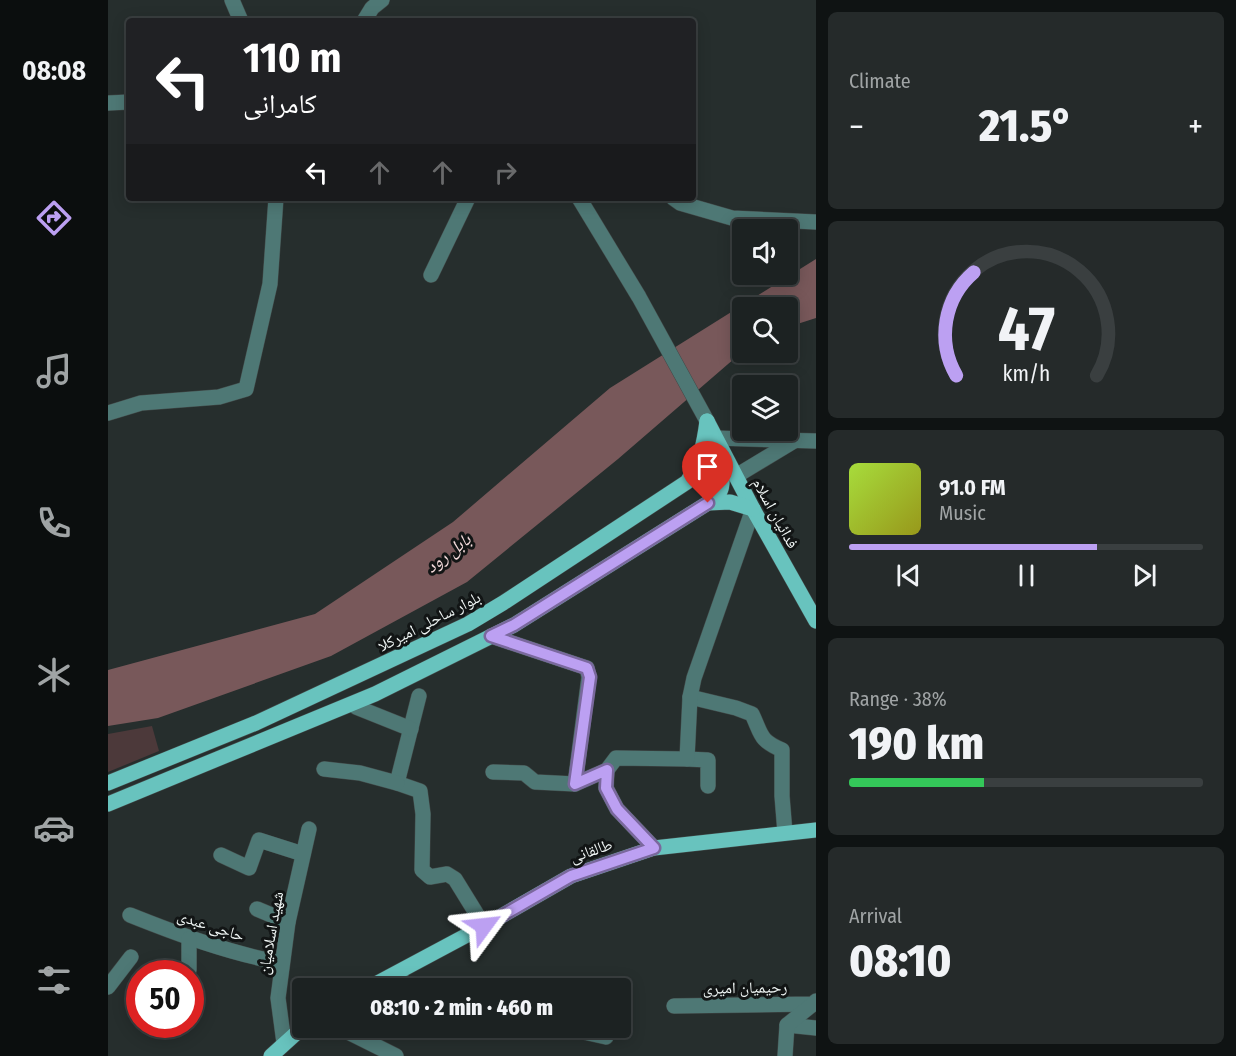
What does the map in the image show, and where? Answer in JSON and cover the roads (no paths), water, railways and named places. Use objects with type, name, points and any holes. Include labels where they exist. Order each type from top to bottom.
[{"type":"main road","name":"فدائیان اسلام","points":[[707,421],[816,621]]},
{"type":"main road","points":[[687,483],[700,459],[707,421]]},
{"type":"main road","name":"بلوار ساحلی امیرکلا","points":[[108,783],[265,719],[468,624],[687,483],[705,469],[715,470],[722,476],[723,489],[708,503]]},
{"type":"main road","points":[[108,804],[375,694],[514,625],[708,503],[730,502],[753,508]]},
{"type":"main road","name":"طالقانی","points":[[388,978],[571,876],[654,848],[816,830]]},
{"type":"main road","points":[[271,1056],[292,1036]]},
{"type":"street","points":[[232,0],[240,18]]},
{"type":"street","points":[[366,18],[372,8],[382,0]]},
{"type":"street","points":[[108,103],[126,102]]},
{"type":"street","points":[[108,413],[141,403],[219,397],[246,389],[270,284],[276,201]]},
{"type":"street","points":[[431,275],[467,201]]},
{"type":"street","points":[[581,201],[639,297],[707,421]]},
{"type":"street","points":[[676,201],[680,204],[732,218],[816,222]]},
{"type":"street","points":[[715,438],[732,439]]},
{"type":"street","points":[[736,476],[794,441]]},
{"type":"street","points":[[798,441],[816,441]]},
{"type":"street","points":[[687,759],[690,697],[694,678],[753,508]]},
{"type":"street","points":[[491,636],[587,668],[590,677],[575,784]]},
{"type":"street","points":[[397,783],[419,696]]},
{"type":"street","points":[[690,697],[752,714],[761,737],[782,750],[785,833]]},
{"type":"street","points":[[356,707],[411,729]]},
{"type":"street","points":[[493,772],[524,773],[535,782],[575,784],[607,770],[616,758],[708,760],[708,786]]},
{"type":"street","points":[[324,769],[360,773],[420,791],[423,813],[422,870],[430,877],[447,874],[455,879],[484,926]]},
{"type":"street","points":[[607,770],[606,788],[617,809],[654,848]]},
{"type":"street","name":"شهید اسلامیان","points":[[284,1043],[278,998],[282,963],[288,922],[309,829]]},
{"type":"street","points":[[221,855],[249,868],[259,840],[303,854]]},
{"type":"street","points":[[257,909],[288,922]]},
{"type":"street","name":"حاجی عبدی","points":[[130,915],[189,939],[243,956],[282,963]]},
{"type":"street","points":[[189,939],[189,960]]},
{"type":"street","points":[[108,987],[131,957]]},
{"type":"street","points":[[396,974],[400,978]]},
{"type":"street","points":[[785,1056],[787,1025],[815,1002]]},
{"type":"street","name":"رحیمیان امیری","points":[[674,1006],[815,1002]]},
{"type":"street","points":[[787,1025],[816,1028]]},
{"type":"street","points":[[360,1038],[396,1056]]},
{"type":"water","points":[[816,259],[816,318],[798,324],[798,297],[755,297],[774,285],[798,285],[798,270]]},
{"type":"water","name":"بابل رود","points":[[732,312],[732,361],[618,459],[467,582],[331,656],[158,718],[108,726],[108,670],[315,614],[453,522],[610,388]]}]
